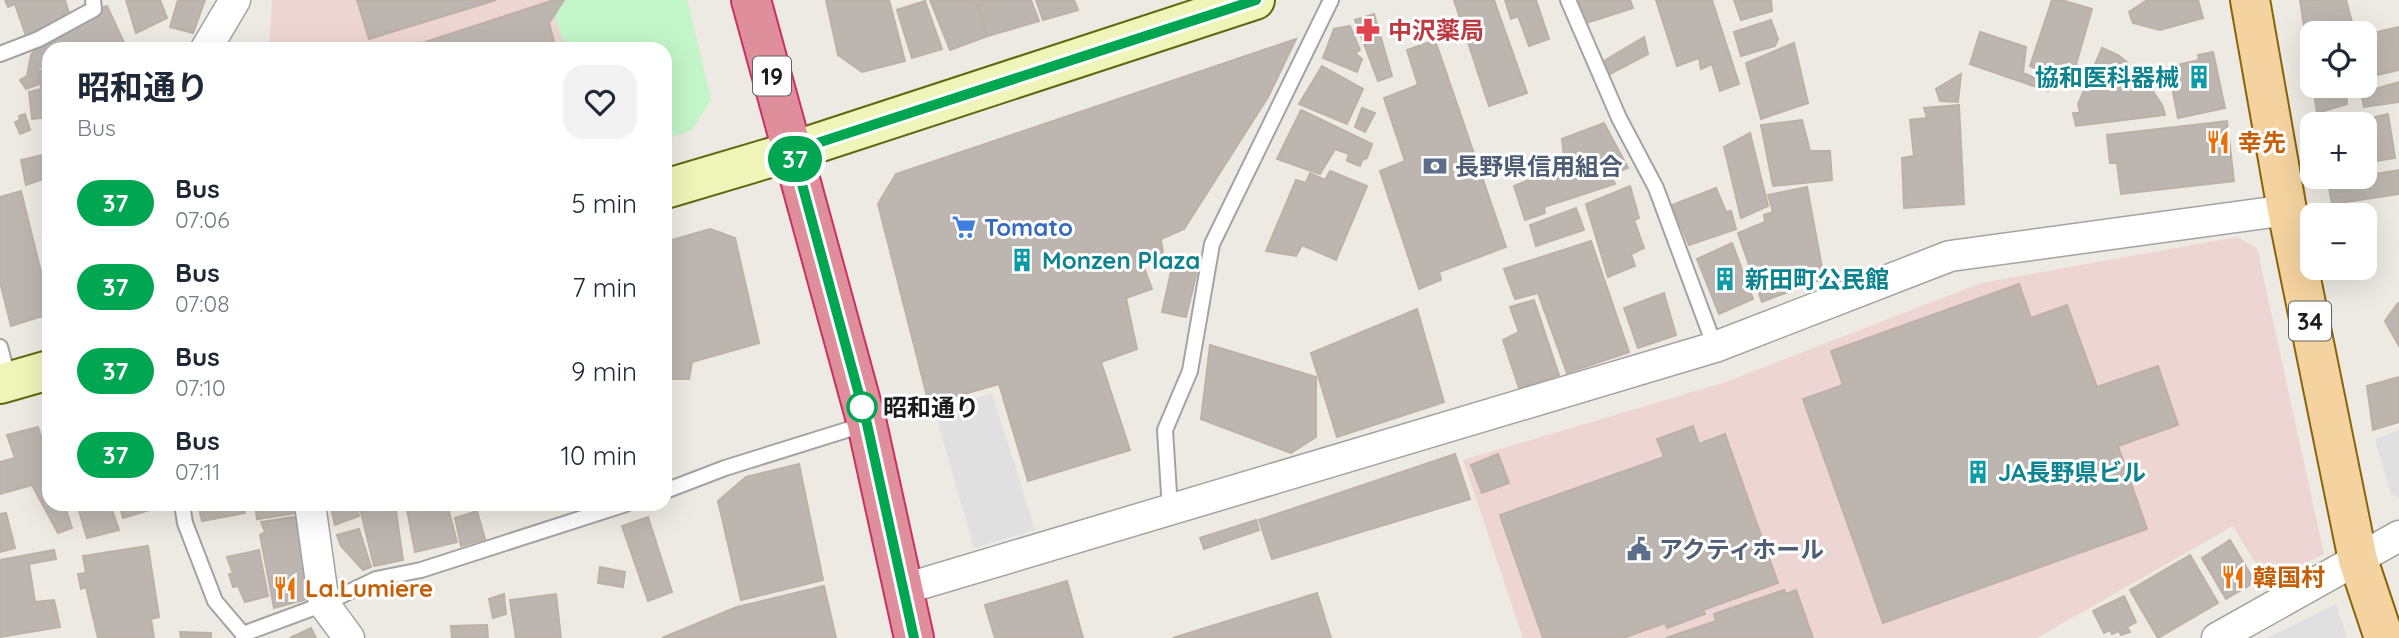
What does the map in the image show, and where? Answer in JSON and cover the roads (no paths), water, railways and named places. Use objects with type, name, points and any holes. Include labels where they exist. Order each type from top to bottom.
[{"type":"highway","name":"19","points":[[751,0],[867,424],[914,638]]},
{"type":"main road","name":"34","points":[[2250,0],[2287,210],[2358,560],[2384,638]]},
{"type":"street","points":[[210,42],[235,0]]},
{"type":"street","points":[[672,187],[793,151],[1255,0]]},
{"type":"street","points":[[904,589],[1715,347],[1950,256],[2287,210]]},
{"type":"street","points":[[3,371],[42,370]]},
{"type":"street","points":[[311,511],[324,604],[349,638]]},
{"type":"street","points":[[2217,638],[2399,536]]},
{"type":"lane","points":[[0,54],[39,39],[94,9],[92,0]]},
{"type":"lane","points":[[1170,510],[1165,430],[1191,371],[1212,244],[1331,0]]},
{"type":"lane","points":[[1568,0],[1619,118],[1656,188],[1715,347]]},
{"type":"lane","points":[[672,488],[724,468],[867,424]]},
{"type":"lane","points":[[183,511],[185,523],[215,601],[243,636],[324,604],[376,579],[421,570],[604,511]]},
{"type":"place","name":"中沢薬局","points":[[1368,30]]},
{"type":"place","name":"協和医科器械","points":[[2199,77]]},
{"type":"place","name":"幸先","points":[[2218,142]]},
{"type":"place","name":"長野県信用組合","points":[[1435,166]]},
{"type":"place","name":"Tomato","points":[[964,227]]},
{"type":"place","name":"Monzen Plaza","points":[[1022,260]]},
{"type":"place","name":"新田町公民館","points":[[1725,279]]},
{"type":"place","name":"昭和通り","points":[[862,407]]},
{"type":"place","name":"JA長野県ビル","points":[[1978,472]]},
{"type":"place","name":"アクティホール","points":[[1639,549]]},
{"type":"place","name":"韓国村","points":[[2233,577]]},
{"type":"place","name":"La.Lumiere","points":[[285,588]]}]
